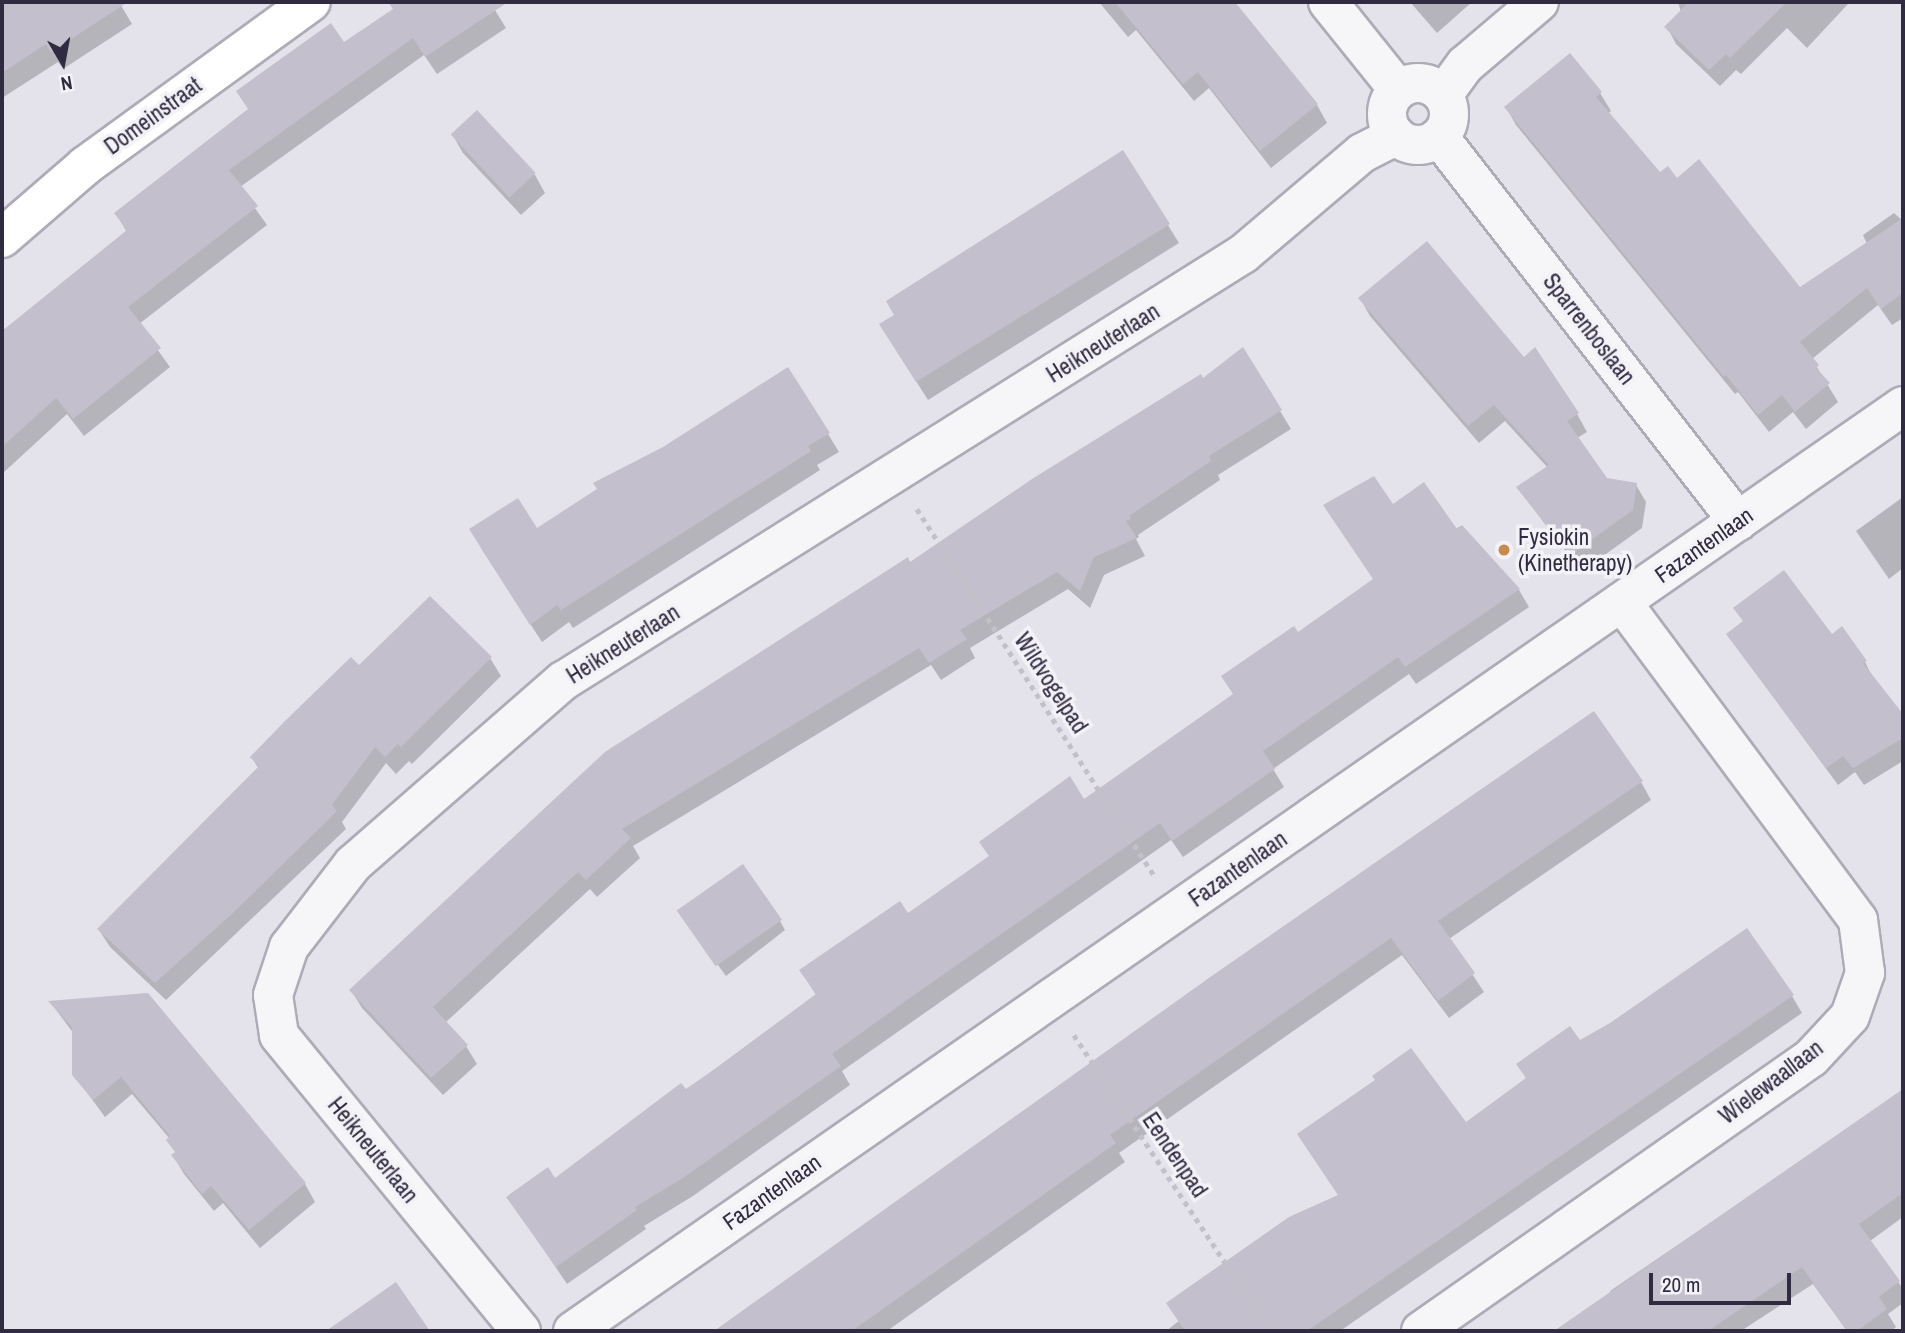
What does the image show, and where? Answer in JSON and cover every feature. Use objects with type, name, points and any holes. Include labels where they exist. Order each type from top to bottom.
[{"type":"street","name":"Domeinstraat","points":[[2,238],[85,166],[310,2]]},
{"type":"street","points":[[1328,2],[1398,89]]},
{"type":"street","points":[[1443,95],[1465,65],[1539,2]]},
{"type":"street","points":[[1423,82],[1443,95],[1449,120],[1439,137],[1423,145],[1415,145],[1395,136],[1386,118],[1388,104],[1398,89],[1410,83],[1423,82]]},
{"type":"street","name":"Heikneuterlaan","points":[[520,1331],[279,1035],[273,995],[289,947],[353,864],[564,681],[1243,254],[1362,153],[1395,136]]},
{"type":"street","name":"Sparrenboslaan","points":[[1439,137],[1738,521]]},
{"type":"street","name":"Fazantenlaan","points":[[573,1331],[1903,406]]},
{"type":"street","name":"Wielewaallaan","points":[[1421,1331],[1811,1058],[1850,1016],[1865,973],[1858,920],[1622,602]]},
{"type":"path","name":"Wildvogelpad","points":[[894,475],[1177,911]]},
{"type":"path","name":"Eendenpad","points":[[1050,999],[1272,1331]]},
{"type":"building","points":[[2,2],[128,2],[51,52],[46,44],[2,73]]},
{"type":"building","points":[[388,2],[508,2],[425,57],[413,38],[229,170],[258,206],[128,307],[161,348],[73,419],[56,398],[2,447],[2,331],[127,230],[114,213],[248,109],[236,91],[331,23],[344,42],[393,9]]},
{"type":"building","points":[[1115,2],[1235,2],[1318,104],[1260,151],[1198,72],[1183,84]]},
{"type":"building","points":[[1689,2],[1787,2],[1730,58],[1726,54],[1709,70],[1664,27]]},
{"type":"building","points":[[1570,53],[1602,92],[1596,97],[1660,172],[1668,166],[1677,178],[1699,159],[1800,287],[1903,218],[1903,293],[1881,309],[1867,288],[1800,342],[1819,365],[1816,368],[1830,383],[1795,412],[1782,395],[1758,415],[1504,107]]},
{"type":"building","points":[[477,110],[536,173],[509,197],[451,135]]},
{"type":"building","points":[[1123,150],[1170,224],[916,382],[879,324],[894,315],[886,301]]},
{"type":"building","points":[[1427,241],[1524,357],[1535,347],[1579,413],[1567,421],[1607,478],[1637,483],[1633,510],[1570,555],[1516,487],[1549,465],[1494,405],[1468,426],[1358,298]]},
{"type":"building","points":[[1243,347],[1282,410],[1209,456],[1211,461],[1129,516],[1131,519],[1126,521],[1137,538],[1094,557],[1080,591],[1057,572],[960,630],[967,639],[929,663],[919,648],[622,829],[631,838],[586,880],[578,872],[433,1007],[468,1045],[431,1078],[349,990],[605,752],[908,557],[910,562],[1032,479],[1201,374],[1203,378]]},
{"type":"building","points":[[788,367],[830,433],[808,446],[811,451],[561,610],[557,605],[530,625],[469,529],[518,498],[537,528],[597,489],[593,483],[663,447]]},
{"type":"building","points":[[1374,476],[1393,504],[1424,482],[1457,529],[1462,525],[1520,589],[1405,667],[1398,657],[1263,751],[1275,769],[1172,841],[1160,823],[907,1000],[832,1054],[841,1066],[683,1178],[635,1207],[637,1210],[556,1267],[506,1197],[548,1167],[555,1178],[681,1083],[686,1089],[719,1066],[816,994],[799,970],[900,901],[908,913],[989,856],[979,842],[1070,776],[1084,799],[1233,694],[1221,676],[1294,626],[1298,632],[1373,579],[1323,505]]},
{"type":"building","points":[[1784,570],[1832,634],[1842,626],[1867,661],[1863,663],[1903,714],[1903,738],[1853,768],[1843,756],[1826,768],[1726,634],[1743,621],[1733,608]]},
{"type":"building","points":[[430,596],[492,657],[401,747],[398,744],[385,757],[375,747],[332,805],[337,811],[234,912],[155,983],[97,929],[259,766],[250,757],[285,721],[351,657],[359,665]]},
{"type":"building","points":[[1594,711],[1643,781],[1438,921],[1475,973],[1438,1001],[1391,938],[1110,1135],[1116,1143],[852,1331],[714,1331],[1216,973]]},
{"type":"building","points":[[743,864],[782,920],[716,966],[677,910]]},
{"type":"building","points":[[1747,928],[1794,995],[1307,1331],[1185,1331],[1166,1303],[1289,1217],[1338,1195],[1297,1134],[1375,1080],[1372,1076],[1411,1048],[1466,1122],[1526,1078],[1516,1064],[1570,1026],[1580,1040],[1610,1023]]},
{"type":"building","points":[[148,993],[306,1183],[249,1230],[211,1186],[202,1194],[171,1155],[175,1152],[166,1140],[170,1136],[121,1077],[93,1100],[72,1075],[72,1027],[48,1001]]},
{"type":"building","points":[[1903,1089],[1903,1193],[1859,1224],[1900,1281],[1879,1297],[1887,1309],[1857,1331],[1847,1331],[1802,1267],[1708,1331],[1554,1331]]},
{"type":"building","points":[[396,1282],[430,1331],[326,1331]]},
{"type":"place","name":"Fysiokin (Kinetherapy)","points":[[1504,550]]}]
